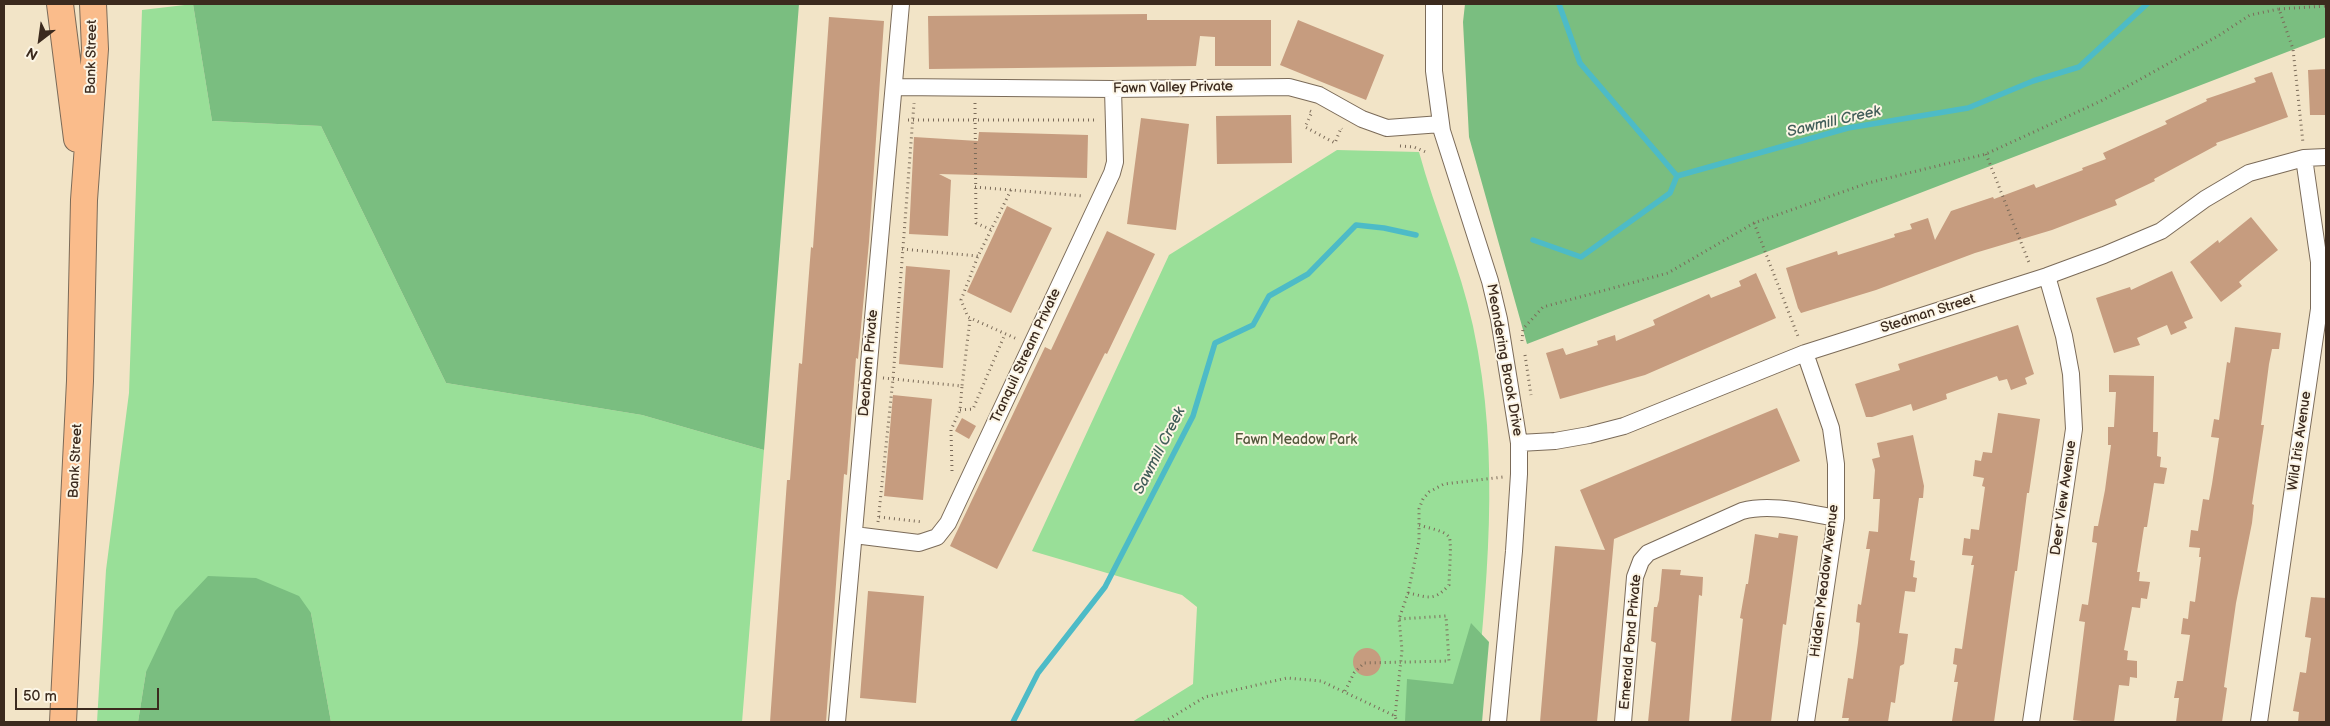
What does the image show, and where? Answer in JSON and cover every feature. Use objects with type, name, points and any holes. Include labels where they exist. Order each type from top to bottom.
[{"type":"main road","name":"Bank Street","points":[[60,4],[84,200]]},
{"type":"main road","name":"Bank Street","points":[[63,722],[80,380],[84,200],[95,49],[93,4]]},
{"type":"street","name":"Dearborn Private","points":[[837,722],[902,4]]},
{"type":"street","name":"Meandering Brook Drive","points":[[1434,4],[1434,71],[1441,124],[1452,166],[1477,235],[1497,310],[1519,443],[1519,474],[1498,722]]},
{"type":"street","name":"Fawn Valley Private","points":[[895,87],[1113,89],[1289,87],[1319,95],[1362,120],[1387,128],[1441,124]]},
{"type":"street","name":"Tranquil Stream Private","points":[[854,535],[919,543],[937,537],[948,523],[1101,197],[1115,162],[1113,89]]},
{"type":"street","name":"Stedman Street","points":[[1519,443],[1555,441],[1589,436],[1624,426],[1804,353],[2041,278],[2161,231],[2205,199],[2250,173],[2304,158],[2326,157]]},
{"type":"street","name":"Wild Iris Avenue","points":[[2260,722],[2319,310],[2319,262],[2304,158]]},
{"type":"street","name":"Deer View Avenue","points":[[2031,722],[2074,429],[2071,374],[2064,336],[2041,278]]},
{"type":"street","name":"Hidden Meadow Avenue","points":[[1804,353],[1831,428],[1836,464],[1836,518],[1806,722]]},
{"type":"street","name":"Emerald Pond Private","points":[[1623,722],[1635,577],[1641,561],[1648,553],[1742,511],[1754,508],[1768,507],[1836,518]]},
{"type":"path","points":[[1531,396],[1522,341],[1523,329],[1544,307],[1668,273],[1754,223],[1868,183],[1986,154],[2101,101],[2250,15],[2279,9],[2326,6]]},
{"type":"path","points":[[2279,9],[2293,49],[2304,158]]},
{"type":"path","points":[[875,538],[879,517],[893,379],[915,87]]},
{"type":"path","points":[[976,88],[976,222],[992,230]]},
{"type":"path","points":[[1304,109],[1312,112],[1305,126],[1335,143],[1341,128],[1348,132]]},
{"type":"path","points":[[892,120],[1100,120],[1114,116]]},
{"type":"path","points":[[1396,146],[1414,147],[1428,153]]},
{"type":"path","points":[[1986,154],[2041,278]]},
{"type":"path","points":[[975,187],[1101,197]]},
{"type":"path","points":[[1012,190],[978,256],[960,300],[968,317],[1031,345]]},
{"type":"path","points":[[1754,223],[1804,353]]},
{"type":"path","points":[[880,246],[978,256]]},
{"type":"path","points":[[952,472],[952,430],[960,410],[970,318]]},
{"type":"path","points":[[960,410],[973,409],[1005,334]]},
{"type":"path","points":[[868,376],[962,386]]},
{"type":"path","points":[[1397,722],[1395,716],[1402,650],[1399,619],[1408,593],[1419,540],[1419,509],[1423,499],[1429,492],[1444,484],[1519,474]]},
{"type":"path","points":[[879,517],[925,523]]},
{"type":"path","points":[[1408,593],[1432,598],[1441,594],[1449,585],[1448,564],[1452,545],[1449,537],[1419,525]]},
{"type":"path","points":[[1345,691],[1354,673],[1364,663],[1450,661],[1446,616],[1399,619]]},
{"type":"path","points":[[1164,722],[1205,697],[1287,678],[1321,682],[1345,691],[1395,716]]},
{"type":"green space","points":[[193,4],[212,121],[321,126],[446,383],[642,415],[764,450],[742,722],[331,722],[311,613],[146,672],[138,722],[97,722],[106,570],[129,393],[142,10]]},
{"type":"green space","points":[[193,4],[799,4],[764,450],[642,415],[446,383],[321,126],[212,121]]},
{"type":"green space","points":[[1465,4],[2326,4],[2326,37],[1527,344],[1469,137],[1463,22]]},
{"type":"green space","name":"Fawn Meadow Park","points":[[1337,150],[1419,152],[1468,304],[1482,376],[1489,475],[1487,573],[1474,722],[1132,722],[1193,684],[1197,607],[1182,595],[1032,551],[1169,255]]},
{"type":"green space","points":[[208,576],[256,578],[299,596],[311,613],[331,722],[138,722],[146,672],[175,611]]},
{"type":"green space","points":[[1471,623],[1489,642],[1482,722],[1405,722],[1407,679],[1453,684]]},
{"type":"building","points":[[1147,14],[1147,20],[1271,20],[1271,66],[1215,66],[1215,37],[1200,36],[1196,66],[929,69],[928,16]]},
{"type":"building","points":[[829,17],[884,21],[869,242],[858,359],[856,358],[847,475],[844,474],[826,722],[770,722],[787,480],[790,480],[799,363],[802,364],[811,247],[813,248]]},
{"type":"building","points":[[1298,20],[1384,55],[1366,100],[1280,65]]},
{"type":"building","points":[[2326,69],[2326,115],[2310,115],[2308,70]]},
{"type":"building","points":[[2272,72],[2288,117],[2216,143],[2217,145],[2154,179],[2155,181],[2115,200],[2117,205],[2052,230],[1975,253],[1876,290],[1801,313],[1798,308],[1786,268],[1837,251],[1838,255],[1895,237],[1894,234],[1912,229],[1910,224],[1928,218],[1935,240],[1951,211],[1993,197],[1994,199],[2034,184],[2036,188],[2083,170],[2082,168],[2106,159],[2103,153],[2167,124],[2165,121],[2207,101],[2206,99],[2256,82],[2254,78]]},
{"type":"building","points":[[1291,115],[1292,163],[1217,164],[1216,116]]},
{"type":"building","points":[[1141,118],[1189,124],[1176,230],[1127,224]]},
{"type":"building","points":[[979,132],[1088,135],[1087,178],[939,174],[951,180],[948,236],[909,234],[914,137],[978,141]]},
{"type":"building","points":[[1007,206],[1052,228],[1011,313],[967,292]]},
{"type":"building","points":[[2251,217],[2278,250],[2239,282],[2242,286],[2221,302],[2190,262],[2218,240],[2219,243]]},
{"type":"building","points":[[1107,231],[1155,254],[1107,354],[1105,353],[997,569],[950,546],[1045,347],[1051,350]]},
{"type":"building","points":[[906,266],[950,270],[943,368],[899,364]]},
{"type":"building","points":[[2172,271],[2193,318],[2184,322],[2187,328],[2171,335],[2167,325],[2137,338],[2140,345],[2114,353],[2096,298],[2130,287],[2131,290]]},
{"type":"building","points":[[1756,273],[1776,318],[1645,375],[1560,399],[1546,353],[1563,348],[1566,355],[1598,345],[1597,341],[1615,335],[1616,341],[1655,325],[1653,320],[1709,294],[1711,298],[1741,286],[1739,281]]},
{"type":"building","points":[[2018,325],[2034,374],[2025,378],[2027,384],[2011,390],[2007,379],[1999,381],[1997,376],[1946,394],[1947,399],[1913,411],[1911,404],[1872,417],[1866,417],[1855,384],[1900,370],[1898,364]]},
{"type":"building","points":[[2235,327],[2281,333],[2279,349],[2272,349],[2269,364],[2261,425],[2264,425],[2252,504],[2254,505],[2252,523],[2236,603],[2224,687],[2227,688],[2222,722],[2176,722],[2179,698],[2174,698],[2177,681],[2183,681],[2190,635],[2181,634],[2183,618],[2188,619],[2190,601],[2195,602],[2201,557],[2199,557],[2200,548],[2189,547],[2191,530],[2198,531],[2203,499],[2209,500],[2219,438],[2211,437],[2214,419],[2219,420],[2227,362],[2230,363]]},
{"type":"building","points":[[2109,375],[2154,376],[2153,432],[2158,432],[2157,456],[2161,457],[2160,467],[2167,468],[2164,484],[2154,483],[2147,527],[2144,527],[2137,572],[2140,572],[2139,581],[2150,582],[2147,599],[2141,598],[2140,608],[2132,607],[2124,650],[2128,651],[2127,660],[2137,661],[2137,678],[2130,677],[2129,686],[2119,685],[2114,722],[2091,722],[2073,720],[2085,622],[2079,621],[2082,604],[2088,605],[2097,543],[2092,542],[2094,526],[2098,526],[2111,445],[2108,445],[2108,427],[2114,427],[2116,392],[2109,392]]},
{"type":"building","points":[[893,395],[932,399],[923,500],[884,496]]},
{"type":"building","points":[[1777,408],[1800,461],[1614,539],[1597,722],[1540,722],[1555,546],[1605,550],[1580,490]]},
{"type":"building","points":[[1998,413],[2040,419],[2029,493],[2027,493],[2017,571],[2015,571],[1994,722],[1952,721],[1958,682],[1954,682],[1957,665],[1953,664],[1955,648],[1962,649],[1974,565],[1971,565],[1973,556],[1962,555],[1964,538],[1970,539],[1971,529],[1979,530],[1985,487],[1982,486],[1984,478],[1973,476],[1975,460],[1981,461],[1983,452],[1992,453]]},
{"type":"building","points":[[962,418],[976,426],[969,439],[955,431]]},
{"type":"building","points":[[1913,435],[1924,486],[1923,498],[1919,498],[1910,560],[1915,561],[1913,577],[1917,578],[1915,592],[1905,591],[1899,633],[1908,634],[1904,664],[1900,666],[1895,703],[1891,702],[1888,722],[1848,722],[1849,718],[1842,718],[1848,678],[1853,679],[1860,623],[1856,622],[1858,604],[1861,605],[1870,549],[1866,549],[1869,531],[1878,532],[1880,499],[1873,499],[1875,470],[1872,459],[1880,457],[1877,443]]},
{"type":"building","points":[[1779,533],[1798,536],[1786,625],[1783,624],[1771,722],[1731,722],[1743,619],[1740,618],[1746,584],[1748,584],[1755,534],[1778,538]]},
{"type":"building","points":[[1662,569],[1681,570],[1680,575],[1703,577],[1702,596],[1699,595],[1689,722],[1648,722],[1656,643],[1651,641],[1654,607],[1657,607],[1659,600]]},
{"type":"building","points":[[868,591],[924,596],[916,703],[860,698]]},
{"type":"building","points":[[2311,597],[2326,598],[2326,722],[2298,722],[2299,712],[2293,711],[2300,672],[2306,673],[2311,638],[2305,637]]},
{"type":"building","points":[[1367,648],[1377,652],[1381,662],[1377,672],[1367,676],[1357,672],[1353,662],[1357,652]]},
{"type":"waterway","points":[[1559,4],[1580,63],[1677,176]]},
{"type":"waterway","name":"Sawmill Creek","points":[[1533,240],[1581,257],[1670,193],[1677,176],[1848,128],[1968,108],[2033,81],[2079,67],[2147,4]]},
{"type":"waterway","name":"Sawmill Creek","points":[[1013,722],[1038,673],[1105,587],[1193,416],[1215,343],[1253,325],[1269,296],[1308,274],[1356,225],[1384,228],[1416,235]]}]
